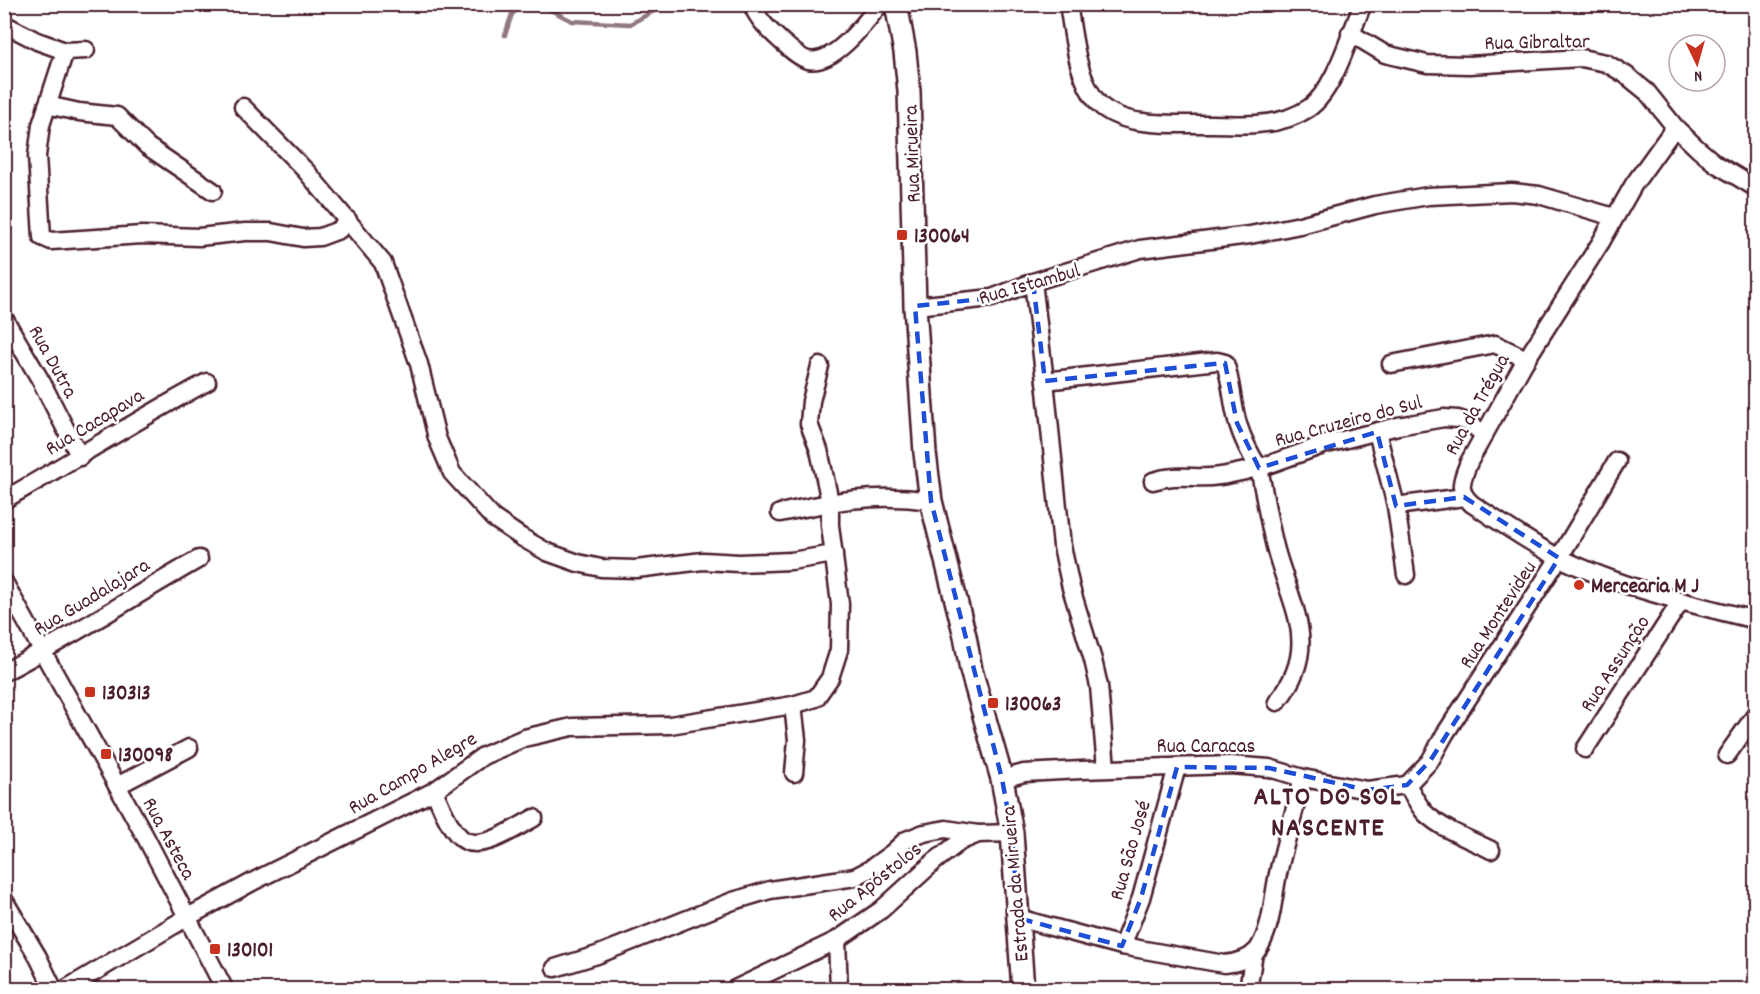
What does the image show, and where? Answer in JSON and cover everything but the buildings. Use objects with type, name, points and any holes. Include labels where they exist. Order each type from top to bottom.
[{"type":"main road","name":"Rua Mirueira","points":[[896,4],[905,52],[909,91],[915,306]]},
{"type":"main road","points":[[915,306],[921,413],[931,501],[965,636],[971,670],[1002,779]]},
{"type":"main road","name":"Estrada da Mirueira","points":[[1002,779],[1012,833],[1023,990]]},
{"type":"street","points":[[752,4],[755,12],[770,31],[788,47],[807,60],[821,61],[846,43],[880,4]]},
{"type":"street","points":[[1068,4],[1077,58],[1086,85],[1100,105],[1118,116],[1142,122],[1257,124],[1286,119],[1310,108],[1325,90],[1339,65],[1363,4]]},
{"type":"street","points":[[4,24],[37,41],[65,51],[86,50]]},
{"type":"street","name":"Rua Gibraltar","points":[[1350,33],[1385,54],[1427,64],[1470,65],[1581,58],[1606,63],[1647,92],[1675,127],[1716,164],[1755,188]]},
{"type":"street","points":[[65,51],[41,125],[37,156],[42,237],[51,241],[142,235],[199,237],[244,232],[271,232],[303,238],[320,237],[339,230],[348,220]]},
{"type":"street","points":[[47,105],[79,112],[117,116],[147,146],[213,191]]},
{"type":"street","points":[[243,107],[306,171],[383,263],[419,364],[437,438],[452,473],[494,518],[547,552],[601,568],[636,569],[703,561],[740,563],[791,561],[834,554],[830,502],[819,450],[809,424],[811,400],[820,366]]},
{"type":"street","name":"Rua da Trégua","points":[[1464,497],[1461,490],[1462,479],[1527,359],[1560,309],[1634,184],[1675,127]]},
{"type":"street","name":"Rua Istambul","points":[[915,306],[992,298],[1033,282],[1140,249],[1250,235],[1300,225],[1375,205],[1428,196],[1512,192],[1539,195],[1614,217]]},
{"type":"street","points":[[1033,282],[1062,546],[1071,588],[1099,686],[1106,768]]},
{"type":"street","name":"Rua Dutra","points":[[4,318],[80,457]]},
{"type":"street","points":[[1391,364],[1496,344],[1527,359]]},
{"type":"street","name":"Rua Cruzeiro do Sul","points":[[1045,381],[1217,361],[1225,363],[1237,423],[1248,452],[1259,468],[1323,445],[1444,418],[1470,423],[1484,435]]},
{"type":"street","name":"Rua Cacapava","points":[[4,500],[207,381]]},
{"type":"street","points":[[1377,432],[1396,506],[1406,575]]},
{"type":"street","name":"Rua Montevideu","points":[[1407,785],[1430,761],[1445,734],[1559,558],[1617,461]]},
{"type":"street","points":[[1153,481],[1167,477],[1212,477],[1259,468],[1276,552],[1299,623],[1301,637],[1296,674],[1277,702]]},
{"type":"street","points":[[780,513],[830,502],[873,497],[903,497],[931,501]]},
{"type":"street","points":[[1396,506],[1464,497],[1559,558],[1681,602],[1755,620]]},
{"type":"street","name":"Rua Campo Alegre","points":[[64,990],[186,918],[291,862],[434,791],[483,756],[524,738],[572,727],[670,725],[793,705],[816,698],[830,678],[839,650],[840,604],[834,554]]},
{"type":"street","name":"Rua Guadalajara","points":[[4,672],[199,559]]},
{"type":"street","name":"Rua Asteca","points":[[4,582],[117,786],[225,990]]},
{"type":"street","name":"Rua Assunção","points":[[1585,749],[1681,602]]},
{"type":"street","points":[[793,705],[797,740],[794,773]]},
{"type":"street","points":[[1727,754],[1755,714]]},
{"type":"street","points":[[117,786],[189,748]]},
{"type":"street","name":"Rua Caracas","points":[[1002,779],[1024,773],[1106,768],[1249,766],[1269,768],[1303,778],[1367,790],[1407,785]]},
{"type":"street","name":"Rua São José","points":[[1122,946],[1141,898],[1177,767]]},
{"type":"street","points":[[1018,918],[1122,946],[1224,964],[1248,958],[1260,948],[1268,925],[1279,869],[1303,778]]},
{"type":"street","points":[[1407,785],[1424,812],[1433,819],[1449,830],[1491,850]]},
{"type":"street","points":[[434,791],[459,836],[470,844],[487,842],[534,818]]},
{"type":"street","points":[[555,968],[597,955],[678,921],[770,890],[855,877],[877,864],[906,840],[924,833],[946,829],[978,834]]},
{"type":"street","name":"Rua Apóstolos","points":[[733,990],[837,940],[881,910],[935,861],[961,841],[978,834],[1012,833]]},
{"type":"street","points":[[4,900],[38,957],[54,990]]},
{"type":"street","points":[[837,940],[839,990]]},
{"type":"street","points":[[1248,990],[1254,953]]},
{"type":"highlighted area","points":[[1033,282],[1045,381],[1225,363],[1237,423],[1259,468],[1377,432],[1396,506],[1464,497],[1559,558],[1430,761],[1407,785],[1367,790],[1269,768],[1177,767],[1141,898],[1122,946],[1018,918],[1012,833],[1002,779],[931,501],[915,306],[992,298]]},
{"type":"waterway","points":[[505,35],[512,14],[524,4]]},
{"type":"waterway","points":[[539,4],[572,21],[630,24],[667,4]]},
{"type":"place","name":"130064","points":[[902,235]]},
{"type":"place","name":"Mercearia M J","points":[[1579,585]]},
{"type":"place","name":"130313","points":[[90,692]]},
{"type":"place","name":"130063","points":[[993,703]]},
{"type":"place","name":"130098","points":[[106,754]]},
{"type":"place","name":"130101","points":[[215,949]]},
{"type":"district","name":"ALTO DO SOL NASCENTE","points":[[1328,810]]}]
